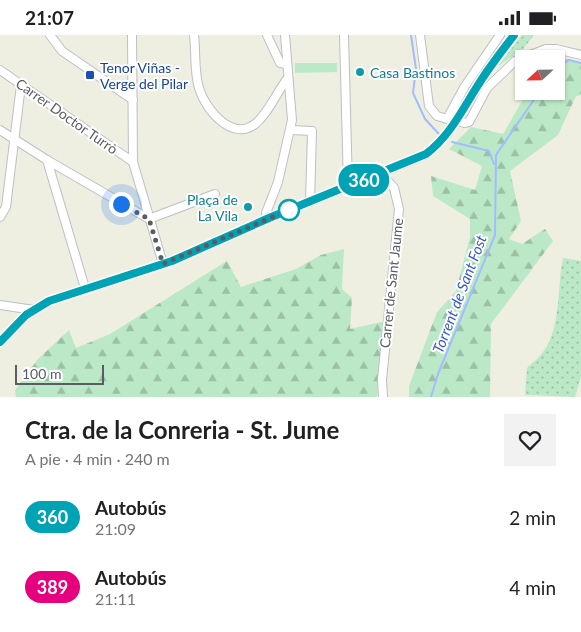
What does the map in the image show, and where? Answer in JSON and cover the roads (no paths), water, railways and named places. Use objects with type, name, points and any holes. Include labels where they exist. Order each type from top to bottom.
[{"type":"street","points":[[50,35],[62,51],[133,100]]},
{"type":"street","points":[[132,35],[133,162],[163,264]]},
{"type":"street","points":[[194,35],[199,88],[216,116],[228,126],[247,129],[257,122],[288,77]]},
{"type":"street","points":[[267,35],[277,59],[280,63],[287,64]]},
{"type":"street","points":[[269,218],[266,213],[278,182],[291,130],[292,99],[288,77],[285,35]]},
{"type":"street","points":[[344,35],[351,185]]},
{"type":"street","points":[[420,35],[429,105],[437,116],[447,119],[465,86],[500,35]]},
{"type":"street","points":[[504,35],[504,48]]},
{"type":"street","points":[[0,342],[17,324],[49,301],[163,264],[269,218],[426,154],[439,144],[457,120],[480,81],[514,35]]},
{"type":"street","points":[[457,120],[464,123],[469,122],[491,84],[504,69],[520,58],[551,49],[581,55]]},
{"type":"street","name":"Carrer Doctor Turrò","points":[[0,70],[133,162]]},
{"type":"street","points":[[0,217],[6,207],[21,85]]},
{"type":"street","points":[[0,130],[46,160],[149,219]]},
{"type":"street","points":[[291,130],[312,131],[310,202]]},
{"type":"street","points":[[46,160],[85,288]]},
{"type":"street","name":"Carrer de Sant Jaume","points":[[351,185],[355,188],[387,180],[394,188],[399,209],[382,380],[383,397]]},
{"type":"street","points":[[149,219],[215,194]]},
{"type":"street","points":[[0,305],[34,310]]},
{"type":"street","points":[[10,307],[17,315],[17,324]]},
{"type":"waterway","points":[[411,35],[416,69],[413,93],[425,119],[439,134]]},
{"type":"waterway","name":"Torrent de Sant Fost","points":[[565,62],[569,60],[581,63]]},
{"type":"waterway","name":"Torrent de Sant Fost","points":[[431,397],[438,374],[495,235],[496,155],[534,100]]},
{"type":"waterway","points":[[452,142],[489,151],[494,164]]},
{"type":"place","name":"Casa Bastinos","points":[[360,72]]},
{"type":"place","name":"Tenor Viñas - Verge del Pilar","points":[[90,75]]},
{"type":"place","name":"Plaça de La Vila","points":[[248,207]]}]
